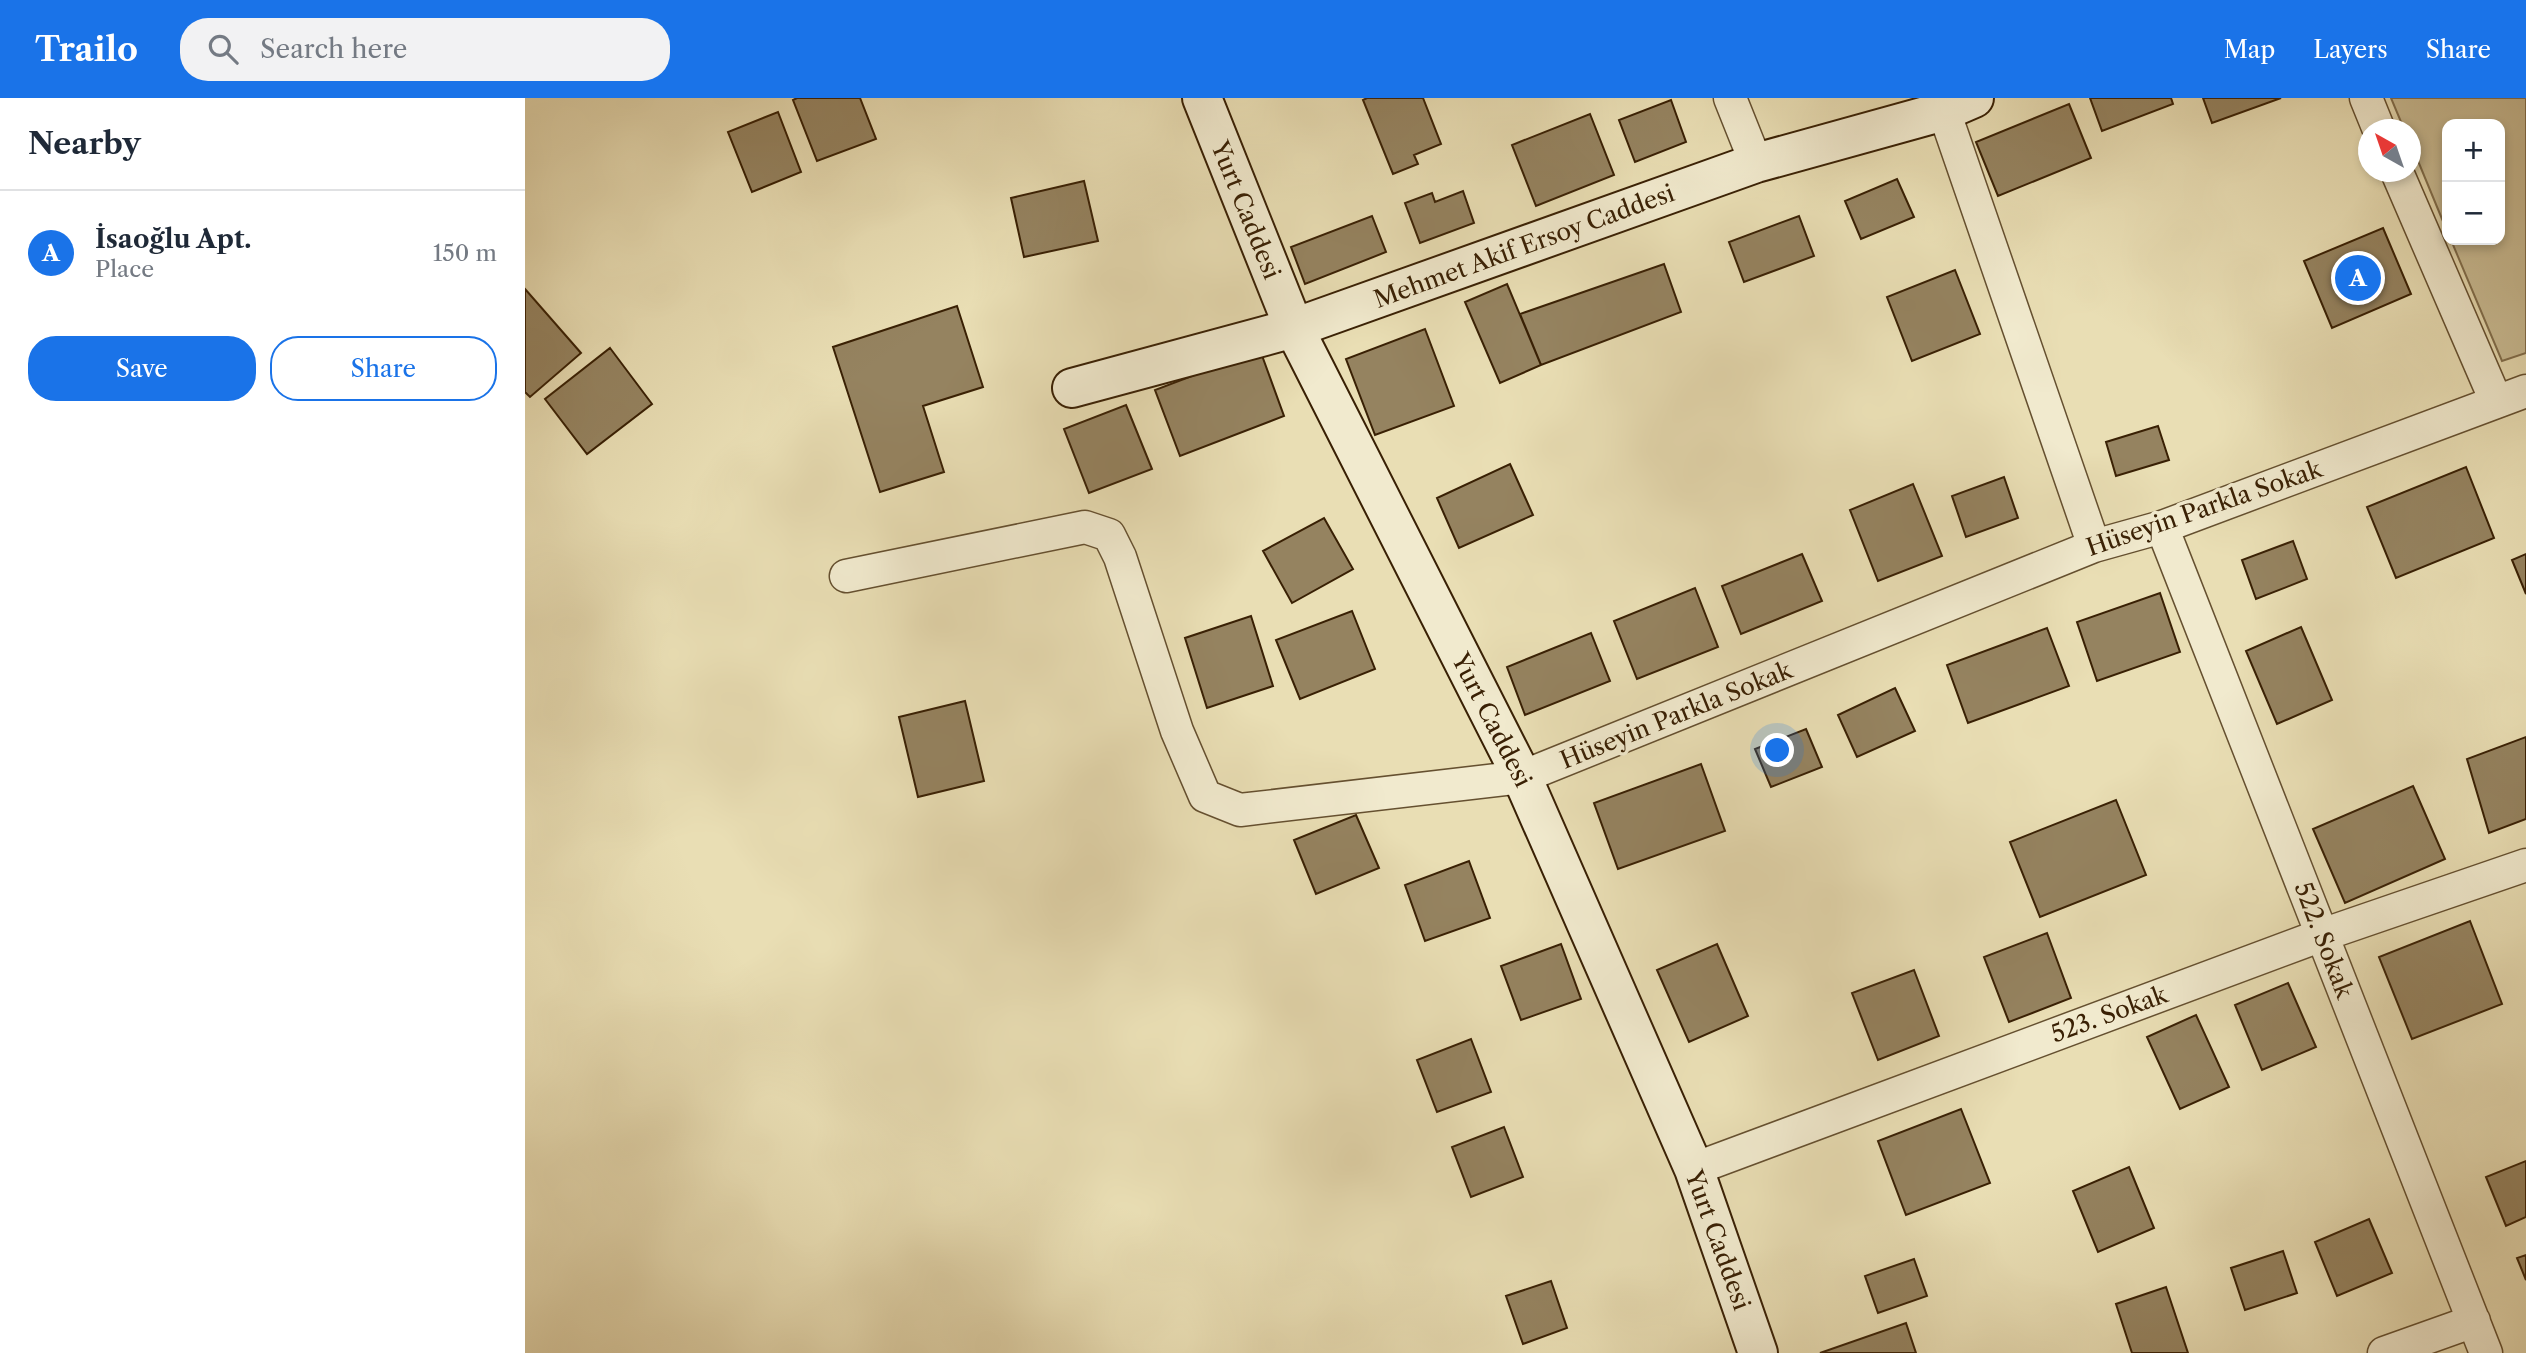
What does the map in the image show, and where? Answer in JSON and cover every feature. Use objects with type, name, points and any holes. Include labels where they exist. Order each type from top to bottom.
[{"type":"street","name":"Yurt Caddesi","points":[[1202,98],[1294,328],[1522,777],[1694,1169],[1758,1353]]},
{"type":"street","points":[[1730,98],[1756,163]]},
{"type":"street","points":[[2366,98],[2375,119]]},
{"type":"street","name":"Mehmet Akif Ersoy Caddesi","points":[[1072,388],[1294,328],[1756,163],[1959,104]]},
{"type":"street","points":[[1959,104],[2094,546]]},
{"type":"street","points":[[2401,182],[2496,401]]},
{"type":"street","name":"Hüseyin Parkla Sokak","points":[[846,576],[1085,527],[1109,535],[1120,557],[1177,731],[1205,796],[1240,810],[1522,777],[2094,546],[2162,527],[2526,391]]},
{"type":"street","name":"522. Sokak","points":[[2162,527],[2486,1353]]},
{"type":"street","name":"523. Sokak","points":[[1694,1169],[2322,934],[2526,866]]},
{"type":"street","points":[[2384,1353],[2474,1321]]},
{"type":"shaded area","points":[[2391,98],[2526,98],[2526,353],[2502,361],[2453,245],[2505,245],[2505,119],[2442,119],[2442,219],[2421,168],[2421,119],[2400,119]]},
{"type":"building","points":[[860,98],[876,139],[817,161],[793,100]]},
{"type":"building","points":[[1423,98],[1441,144],[1414,155],[1418,164],[1393,174],[1363,100]]},
{"type":"building","points":[[2090,98],[2171,98],[2173,104],[2102,131]]},
{"type":"building","points":[[2203,98],[2281,98],[2212,123]]},
{"type":"building","points":[[1671,100],[1686,142],[1635,162],[1619,120]]},
{"type":"building","points":[[2069,104],[2091,158],[1998,196],[1976,142]]},
{"type":"building","points":[[778,112],[801,172],[752,192],[728,132]]},
{"type":"building","points":[[1590,114],[1614,175],[1536,206],[1512,145]]},
{"type":"building","points":[[1897,179],[1914,217],[1861,239],[1845,201]]},
{"type":"building","points":[[1084,181],[1098,241],[1024,257],[1011,198]]},
{"type":"building","points":[[1463,191],[1474,223],[1420,243],[1405,203],[1432,193],[1435,202]]},
{"type":"building","points":[[1372,216],[1386,252],[1305,284],[1291,247]]},
{"type":"building","points":[[1799,216],[1814,256],[1744,282],[1729,242]]},
{"type":"building","points":[[2383,228],[2411,294],[2332,328],[2304,261]]},
{"type":"building","points":[[1664,264],[1681,312],[1541,365],[1520,314]]},
{"type":"building","points":[[1955,270],[1980,334],[1912,361],[1887,297]]},
{"type":"building","points":[[1507,284],[1541,365],[1500,383],[1465,302]]},
{"type":"building","points":[[525,289],[581,353],[530,397],[525,392]]},
{"type":"building","points":[[957,306],[983,387],[923,406],[944,472],[880,492],[833,347]]},
{"type":"building","points":[[1425,329],[1454,406],[1375,435],[1346,359]]},
{"type":"building","points":[[610,348],[652,404],[587,454],[545,399]]},
{"type":"building","points":[[1260,350],[1284,416],[1180,456],[1155,390]]},
{"type":"building","points":[[1126,405],[1152,469],[1089,493],[1064,429]]},
{"type":"building","points":[[2158,426],[2169,460],[2116,476],[2106,442]]},
{"type":"building","points":[[1510,464],[1533,515],[1459,548],[1437,498]]},
{"type":"building","points":[[2466,467],[2494,538],[2396,578],[2367,507]]},
{"type":"building","points":[[2004,477],[2018,518],[1966,537],[1952,496]]},
{"type":"building","points":[[1913,484],[1942,556],[1878,581],[1850,510]]},
{"type":"building","points":[[1324,518],[1353,569],[1292,603],[1263,551]]},
{"type":"building","points":[[2293,541],[2307,579],[2256,599],[2242,560]]},
{"type":"building","points":[[1802,554],[1822,601],[1741,634],[1722,586]]},
{"type":"building","points":[[2526,554],[2526,594],[2512,560]]},
{"type":"building","points":[[1695,588],[1718,647],[1637,679],[1614,621]]},
{"type":"building","points":[[2160,593],[2180,652],[2097,681],[2077,622]]},
{"type":"building","points":[[1352,611],[1375,669],[1300,699],[1276,640]]},
{"type":"building","points":[[1251,616],[1273,686],[1207,708],[1185,638]]},
{"type":"building","points":[[2301,627],[2332,700],[2277,724],[2246,651]]},
{"type":"building","points":[[2047,628],[2069,686],[1968,723],[1947,665]]},
{"type":"building","points":[[1591,633],[1610,681],[1525,715],[1507,667]]},
{"type":"building","points":[[1895,688],[1915,731],[1857,757],[1838,715]]},
{"type":"building","points":[[965,701],[984,781],[918,797],[899,717]]},
{"type":"building","points":[[1806,729],[1822,767],[1771,787],[1755,749]]},
{"type":"building","points":[[2526,737],[2526,819],[2489,833],[2467,759]]},
{"type":"building","points":[[1701,764],[1725,831],[1618,869],[1594,803]]},
{"type":"building","points":[[2413,786],[2445,859],[2345,903],[2313,829]]},
{"type":"building","points":[[2116,800],[2146,875],[2040,917],[2010,842]]},
{"type":"building","points":[[1356,815],[1379,868],[1316,894],[1294,840]]},
{"type":"building","points":[[1469,861],[1490,918],[1425,941],[1405,885]]},
{"type":"building","points":[[2470,921],[2502,1004],[2412,1039],[2379,957]]},
{"type":"building","points":[[2047,933],[2071,998],[2009,1022],[1984,957]]},
{"type":"building","points":[[1561,944],[1581,999],[1521,1020],[1501,966]]},
{"type":"building","points":[[1717,944],[1748,1016],[1689,1042],[1657,970]]},
{"type":"building","points":[[1914,970],[1939,1036],[1878,1060],[1852,993]]},
{"type":"building","points":[[2288,983],[2316,1047],[2262,1070],[2235,1005]]},
{"type":"building","points":[[2196,1015],[2229,1087],[2180,1109],[2147,1037]]},
{"type":"building","points":[[1471,1039],[1491,1092],[1437,1112],[1417,1060]]},
{"type":"building","points":[[1961,1109],[1990,1183],[1906,1215],[1878,1141]]},
{"type":"building","points":[[1504,1127],[1523,1177],[1471,1197],[1452,1147]]},
{"type":"building","points":[[2526,1161],[2526,1217],[2506,1226],[2486,1177]]},
{"type":"building","points":[[2129,1167],[2154,1228],[2098,1252],[2073,1191]]},
{"type":"building","points":[[2369,1219],[2392,1273],[2337,1296],[2315,1242]]},
{"type":"building","points":[[2283,1251],[2297,1293],[2245,1310],[2231,1268]]},
{"type":"building","points":[[2526,1255],[2526,1280],[2517,1258]]},
{"type":"building","points":[[1914,1259],[1927,1296],[1878,1313],[1865,1276]]},
{"type":"building","points":[[1551,1281],[1567,1328],[1523,1344],[1506,1296]]},
{"type":"building","points":[[2166,1287],[2188,1353],[2132,1353],[2116,1304]]},
{"type":"building","points":[[1906,1323],[1916,1353],[1820,1353]]},
{"type":"place","name":"İsaoğlu Apt.","points":[[2358,278]]}]
